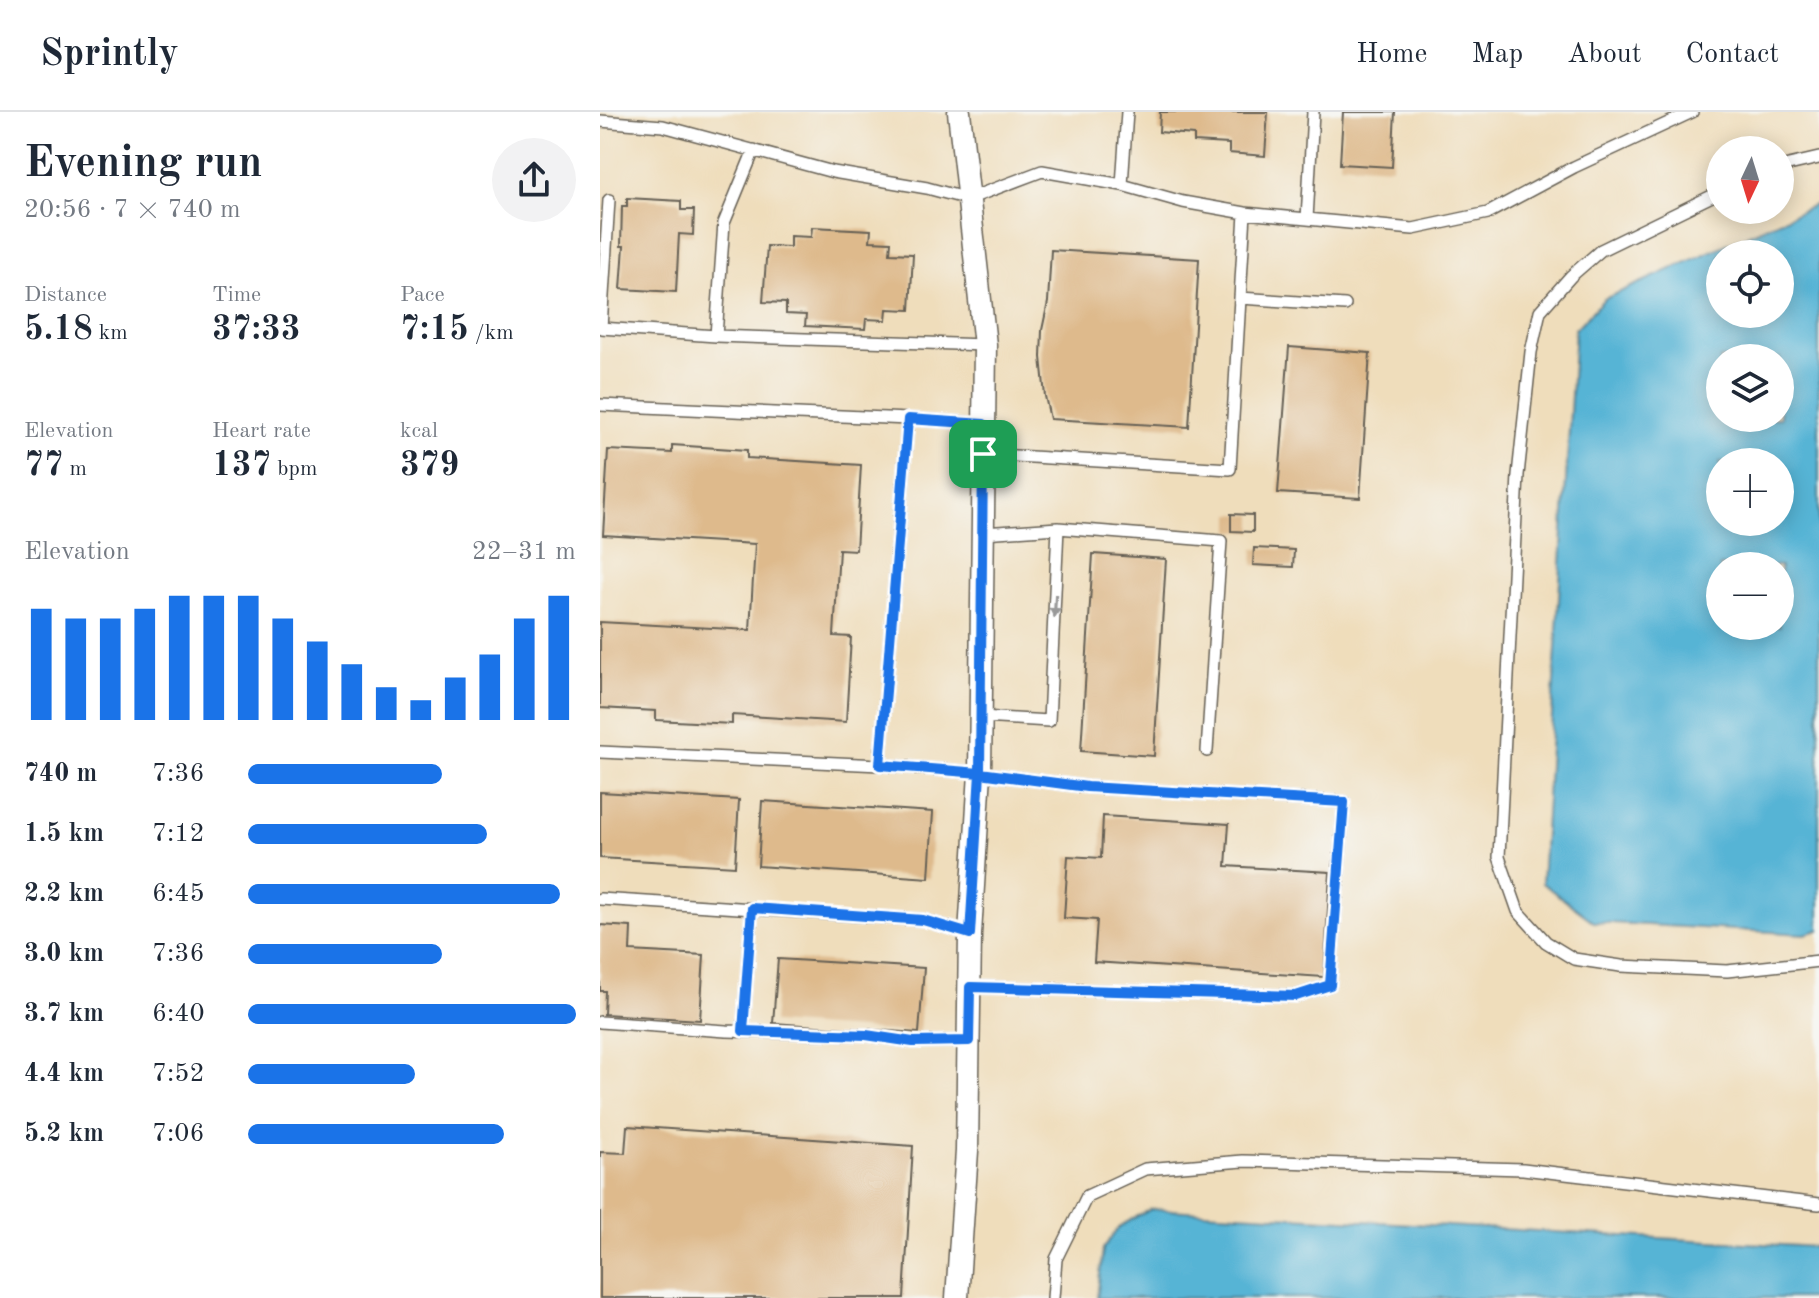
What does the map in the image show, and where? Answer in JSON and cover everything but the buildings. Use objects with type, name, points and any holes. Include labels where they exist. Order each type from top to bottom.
[{"type":"street","points":[[957,1298],[967,1151],[970,934],[980,773],[985,345],[959,112]]},
{"type":"lane","points":[[1122,185],[1127,112]]},
{"type":"lane","points":[[1307,219],[1313,112]]},
{"type":"lane","points":[[600,121],[663,126],[833,172],[927,188],[968,199],[1042,171],[1122,185],[1183,202],[1245,213],[1413,229],[1488,213],[1574,167],[1692,112]]},
{"type":"lane","points":[[716,336],[724,223],[754,150]]},
{"type":"lane","points":[[1794,164],[1819,158]]},
{"type":"lane","points":[[1706,199],[1601,250],[1571,276],[1540,311],[1531,352],[1518,475],[1499,857],[1518,911],[1546,942],[1574,959],[1621,966],[1727,971],[1819,961]]},
{"type":"lane","points":[[609,200],[601,328],[716,336],[985,345]]},
{"type":"lane","points":[[983,454],[1230,469],[1245,213]]},
{"type":"lane","points":[[1240,298],[1345,305]]},
{"type":"lane","points":[[600,405],[984,424]]},
{"type":"lane","points":[[880,765],[908,419]]},
{"type":"lane","points":[[981,717],[1049,721],[1058,528]]},
{"type":"lane","points":[[983,533],[1058,528],[1221,541],[1207,751]]},
{"type":"lane","points":[[600,752],[880,765],[980,773],[1087,787],[1344,802],[1330,985],[1296,996],[970,987]]},
{"type":"lane","points":[[600,899],[923,920],[970,934]]},
{"type":"lane","points":[[743,1031],[752,908]]},
{"type":"lane","points":[[600,1022],[866,1035],[913,1042],[969,1041]]},
{"type":"lane","points":[[1053,1298],[1056,1259],[1087,1196],[1145,1169],[1243,1161],[1523,1169],[1819,1204]]},
{"type":"water","points":[[1819,203],[1819,930],[1805,934],[1594,922],[1542,883],[1575,329],[1604,299],[1706,253],[1706,328],[1794,328],[1794,240],[1736,240],[1772,224],[1794,224],[1794,214]]},
{"type":"water","points":[[1151,1209],[1819,1247],[1819,1298],[1097,1298],[1103,1249],[1120,1226]]},
{"type":"route","points":[[983,454],[980,773],[1087,787],[1344,802],[1330,985],[1296,996],[970,987],[969,1041],[913,1042],[866,1035],[743,1031],[752,908],[923,920],[970,934],[980,773],[880,765],[908,419],[984,424],[983,454]]}]
